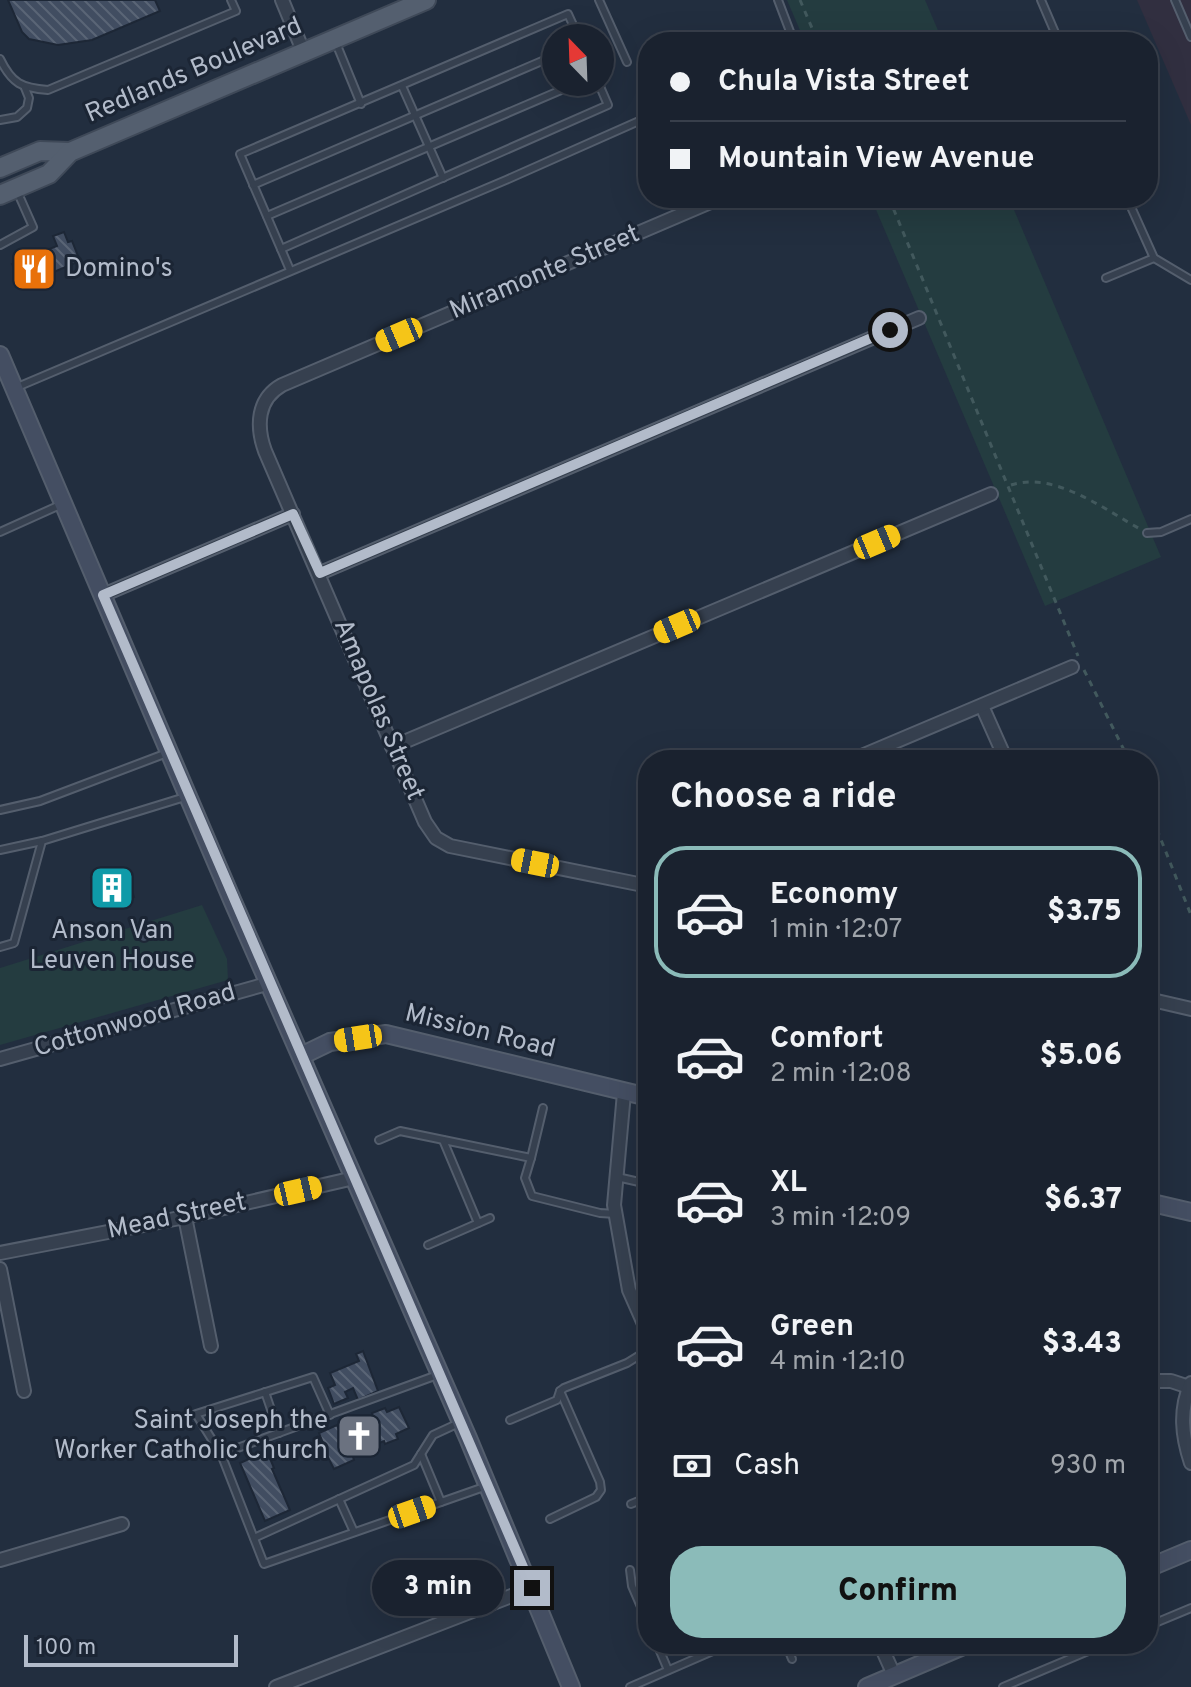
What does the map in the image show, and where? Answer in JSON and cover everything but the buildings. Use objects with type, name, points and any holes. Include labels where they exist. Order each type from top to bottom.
[{"type":"main road","name":"Redlands Boulevard","points":[[8,191],[49,174],[70,152],[426,0]]},
{"type":"main road","name":"Redlands Boulevard","points":[[0,168],[40,151],[70,152]]},
{"type":"main road","points":[[0,355],[532,1588],[571,1687]]},
{"type":"main road","name":"Mission Road","points":[[301,1056],[330,1042],[386,1034],[638,1095]]},
{"type":"main road","points":[[1158,1204],[1191,1212]]},
{"type":"main road","points":[[1158,1565],[1189,1556]]},
{"type":"main road","points":[[867,1687],[896,1681],[949,1654]]},
{"type":"street","points":[[282,0],[304,53]]},
{"type":"street","name":"Miramonte Street","points":[[282,385],[697,208]]},
{"type":"street","points":[[320,573],[919,318]]},
{"type":"street","name":"Amapolas Street","points":[[282,385],[267,396],[259,423],[265,451],[425,822],[436,838],[443,843],[638,884]]},
{"type":"street","points":[[392,747],[991,494]]},
{"type":"street","points":[[103,595],[293,514]]},
{"type":"street","points":[[876,750],[1078,665]]},
{"type":"street","points":[[982,706],[1002,750]]},
{"type":"street","name":"Cottonwood Road","points":[[0,1059],[270,983]]},
{"type":"street","points":[[1158,1001],[1191,1009]]},
{"type":"street","points":[[624,1093],[616,1214],[629,1290],[638,1310]]},
{"type":"street","name":"Mead Street","points":[[0,1253],[185,1217],[354,1178]]},
{"type":"street","points":[[185,1217],[211,1346]]},
{"type":"street","points":[[0,1269],[24,1391]]},
{"type":"street","points":[[1158,1381],[1190,1385],[1182,1422],[1184,1443],[1191,1463]]},
{"type":"street","points":[[0,1560],[122,1524]]},
{"type":"street","points":[[276,1687],[532,1588]]},
{"type":"street","points":[[884,1654],[896,1681]]},
{"type":"lane","points":[[0,59],[11,78],[25,88],[48,90],[236,11],[231,0]]},
{"type":"lane","points":[[599,0],[627,62]]},
{"type":"lane","points":[[778,0],[790,32]]},
{"type":"lane","points":[[1041,0],[1055,32]]},
{"type":"lane","points":[[1175,0],[1191,37]]},
{"type":"lane","points":[[545,24],[568,14],[573,24]]},
{"type":"lane","points":[[290,270],[240,154],[542,25]]},
{"type":"lane","points":[[334,40],[361,104]]},
{"type":"lane","points":[[253,185],[542,61]]},
{"type":"lane","points":[[402,86],[443,178]]},
{"type":"lane","points":[[0,120],[17,117],[27,108],[29,98],[25,88]]},
{"type":"lane","points":[[267,216],[547,96]]},
{"type":"lane","points":[[281,249],[608,105],[604,96]]},
{"type":"lane","points":[[14,388],[638,121]]},
{"type":"lane","points":[[0,245],[33,227],[8,191]]},
{"type":"lane","points":[[1132,208],[1154,258],[1191,280]]},
{"type":"lane","points":[[1106,278],[1154,258]]},
{"type":"lane","points":[[0,532],[64,503]]},
{"type":"lane","points":[[1147,533],[1161,532],[1191,519]]},
{"type":"lane","points":[[0,810],[40,801],[170,752]]},
{"type":"lane","points":[[0,850],[42,841],[188,796]]},
{"type":"lane","points":[[0,947],[14,943],[42,841]]},
{"type":"lane","points":[[543,1108],[525,1178],[532,1196],[616,1214]]},
{"type":"lane","points":[[379,1140],[400,1131],[531,1158]]},
{"type":"lane","points":[[443,1140],[478,1223]]},
{"type":"lane","points":[[617,1177],[638,1182]]},
{"type":"lane","points":[[428,1245],[490,1218]]},
{"type":"lane","points":[[510,1420],[557,1400],[560,1391],[638,1356]]},
{"type":"lane","points":[[221,1454],[440,1374]]},
{"type":"lane","points":[[330,1415],[313,1377],[196,1414],[221,1454],[264,1564],[488,1486]]},
{"type":"lane","points":[[550,1519],[596,1497],[601,1490],[560,1391]]},
{"type":"lane","points":[[265,1392],[279,1433]]},
{"type":"lane","points":[[254,1538],[414,1465],[433,1435],[461,1423]]},
{"type":"lane","points":[[421,1454],[441,1502]]},
{"type":"lane","points":[[339,1499],[354,1532]]},
{"type":"lane","points":[[631,1504],[638,1501]]},
{"type":"lane","points":[[630,1570],[638,1600]]},
{"type":"lane","points":[[1158,1622],[1191,1608]]},
{"type":"lane","points":[[661,1654],[668,1670]]},
{"type":"lane","points":[[630,1687],[706,1654]]},
{"type":"lane","points":[[790,1654],[792,1659]]},
{"type":"lane","points":[[1003,1687],[1081,1654]]},
{"type":"path","points":[[800,0],[814,32]]},
{"type":"path","points":[[893,208],[1009,486],[1078,665],[1124,750]]},
{"type":"path","points":[[1009,486],[1032,481],[1059,488],[1147,533]]},
{"type":"path","points":[[1158,832],[1191,915]]},
{"type":"shaded area","points":[[1137,0],[1191,0],[1191,125],[1158,49],[1158,32],[1151,32]]},
{"type":"green space","points":[[787,0],[925,0],[939,32],[801,32]]},
{"type":"green space","points":[[875,208],[1013,208],[1161,557],[1045,606]]},
{"type":"green space","points":[[202,905],[227,959],[228,980],[0,1045],[0,968]]},
{"type":"place","name":"Domino's","points":[[34,269]]},
{"type":"place","name":"Anson Van Leuven House","points":[[112,888]]},
{"type":"place","name":"Saint Joseph the Worker Catholic Church","points":[[359,1436]]},
{"type":"route","points":[[532,1588],[233,902],[103,595],[293,514],[320,573],[890,330]]}]
